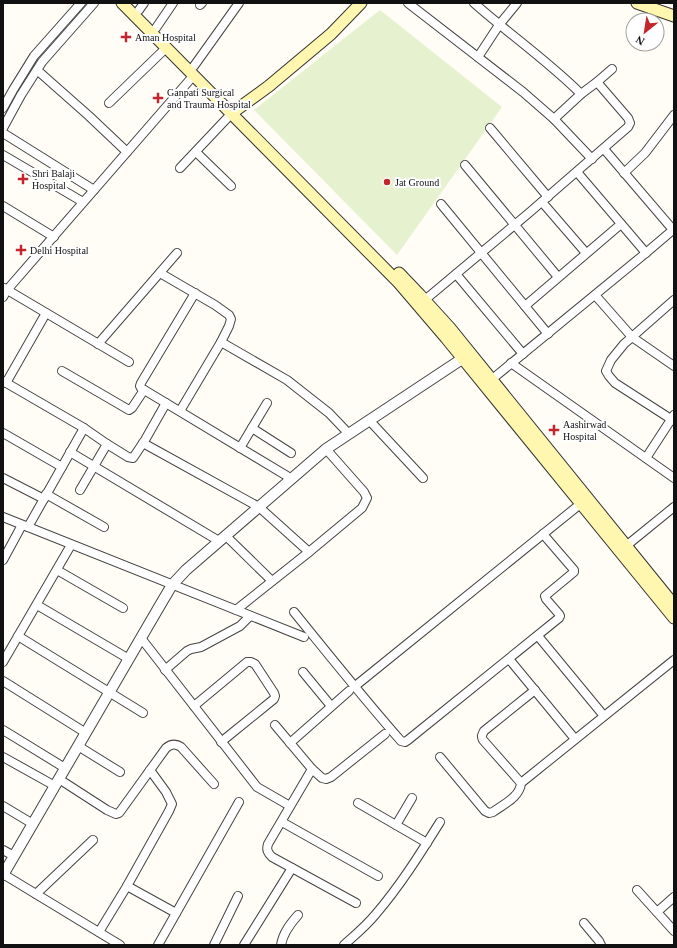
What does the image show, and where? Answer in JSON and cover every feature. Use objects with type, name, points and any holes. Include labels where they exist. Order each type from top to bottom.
[{"type":"main road","points":[[122,3],[166,48],[194,70]]},
{"type":"main road","points":[[235,111],[269,86],[331,34],[361,3]]},
{"type":"main road","points":[[637,3],[674,16]]},
{"type":"main road","points":[[658,3],[674,9]]},
{"type":"main road","points":[[138,5],[156,28],[194,70],[299,177],[399,283],[421,303],[467,356],[662,597],[674,605]]},
{"type":"main road","points":[[467,356],[491,380],[584,501],[626,546],[662,597],[674,618]]},
{"type":"street","points":[[3,108],[34,56],[81,3]]},
{"type":"street","points":[[3,128],[21,94],[42,62],[94,3]]},
{"type":"street","points":[[156,28],[173,3]]},
{"type":"street","points":[[129,362],[46,313],[4,292],[54,237],[127,152],[194,70],[239,3]]},
{"type":"street","points":[[408,3],[523,92],[554,119],[592,159]]},
{"type":"street","points":[[474,3],[562,75],[581,94]]},
{"type":"street","points":[[478,57],[499,25],[518,3]]},
{"type":"street","points":[[109,103],[166,48]]},
{"type":"street","points":[[554,119],[581,94],[612,69]]},
{"type":"street","points":[[37,70],[127,152]]},
{"type":"street","points":[[421,303],[515,225],[628,127],[630,124],[628,118],[597,82]]},
{"type":"street","points":[[180,168],[235,111]]},
{"type":"street","points":[[624,173],[645,152],[674,115]]},
{"type":"street","points":[[490,128],[586,253]]},
{"type":"street","points":[[3,133],[94,190]]},
{"type":"street","points":[[491,380],[674,230],[604,149]]},
{"type":"street","points":[[196,152],[231,186]]},
{"type":"street","points":[[3,155],[83,202]]},
{"type":"street","points":[[465,165],[558,277]]},
{"type":"street","points":[[577,172],[646,253]]},
{"type":"street","points":[[441,204],[548,334]]},
{"type":"street","points":[[3,206],[54,237]]},
{"type":"street","points":[[525,306],[621,224]]},
{"type":"street","points":[[98,344],[177,253]]},
{"type":"street","points":[[160,272],[215,305],[229,315],[231,319],[221,342],[180,411]]},
{"type":"street","points":[[456,274],[523,354]]},
{"type":"street","points":[[195,293],[141,383],[141,388],[292,479]]},
{"type":"street","points":[[595,295],[632,337],[674,366]]},
{"type":"street","points":[[646,458],[673,418],[615,383],[606,371],[608,365],[624,344],[674,300]]},
{"type":"street","points":[[46,313],[4,382],[84,428],[128,457],[133,458],[166,403]]},
{"type":"street","points":[[221,342],[287,380],[329,413],[349,434]]},
{"type":"street","points":[[120,945],[3,875],[172,585],[186,570],[222,538],[326,449],[467,356]]},
{"type":"street","points":[[511,363],[674,478]]},
{"type":"street","points":[[62,371],[129,410],[144,390]]},
{"type":"street","points":[[240,448],[267,403]]},
{"type":"street","points":[[369,420],[423,478]]},
{"type":"street","points":[[3,560],[45,497],[84,428]]},
{"type":"street","points":[[252,428],[291,453]]},
{"type":"street","points":[[3,433],[62,467]]},
{"type":"street","points":[[143,443],[259,507],[310,552]]},
{"type":"street","points":[[80,490],[107,444]]},
{"type":"street","points":[[236,610],[310,552],[362,508],[367,498],[364,492],[326,449]]},
{"type":"street","points":[[70,452],[222,538],[272,581]]},
{"type":"street","points":[[3,478],[45,497],[104,527]]},
{"type":"street","points":[[290,743],[331,706],[584,501]]},
{"type":"street","points":[[626,546],[674,506]]},
{"type":"street","points":[[3,517],[304,637]]},
{"type":"street","points":[[294,612],[352,689],[401,742],[405,742],[509,660],[560,616],[546,599],[545,595],[574,572],[574,570],[543,534]]},
{"type":"street","points":[[3,662],[71,545]]},
{"type":"street","points":[[57,570],[123,608]]},
{"type":"street","points":[[36,605],[129,659]]},
{"type":"street","points":[[165,670],[191,648],[201,647],[240,626],[250,616]]},
{"type":"street","points":[[18,636],[143,713]]},
{"type":"street","points":[[538,636],[604,716]]},
{"type":"street","points":[[141,638],[257,787],[290,806]]},
{"type":"street","points":[[509,660],[575,739]]},
{"type":"street","points":[[440,757],[485,811],[489,813],[493,812],[515,796],[520,789],[521,783],[674,660]]},
{"type":"street","points":[[194,706],[247,662],[255,664],[274,693],[274,699],[221,742]]},
{"type":"street","points":[[303,672],[331,706]]},
{"type":"street","points":[[3,681],[86,733]]},
{"type":"street","points":[[521,783],[483,740],[482,734],[534,690]]},
{"type":"street","points":[[275,725],[312,769],[322,778],[326,779],[331,777],[385,734]]},
{"type":"street","points":[[3,730],[65,768]]},
{"type":"street","points":[[3,757],[116,814],[119,813],[166,748],[171,744],[176,744],[181,747],[214,784]]},
{"type":"street","points":[[78,746],[120,772]]},
{"type":"street","points":[[312,769],[268,844],[268,854],[356,903]]},
{"type":"street","points":[[99,932],[127,886],[172,804],[166,792],[150,770]]},
{"type":"street","points":[[396,825],[412,798]]},
{"type":"street","points":[[158,945],[239,802]]},
{"type":"street","points":[[358,803],[427,843]]},
{"type":"street","points":[[3,806],[33,824]]},
{"type":"street","points":[[282,822],[378,876]]},
{"type":"street","points":[[344,945],[359,933],[376,915],[413,866],[440,822]]},
{"type":"street","points":[[36,894],[93,840]]},
{"type":"street","points":[[3,850],[14,856]]},
{"type":"street","points":[[244,945],[292,868]]},
{"type":"street","points":[[127,886],[176,913]]},
{"type":"street","points":[[637,890],[674,931]]},
{"type":"street","points":[[214,945],[238,896]]},
{"type":"street","points":[[657,912],[674,897]]},
{"type":"street","points":[[281,945],[286,931],[298,915]]},
{"type":"street","points":[[584,923],[601,945]]},
{"type":"green space","name":"Jat Ground","points":[[380,10],[502,107],[397,255],[254,110]]},
{"type":"place","name":"Aman Hospital","points":[[126,37]]},
{"type":"place","name":"Ganpati Surgical and Trauma Hospital","points":[[158,98]]},
{"type":"place","name":"Shri Balaji Hospital","points":[[23,179]]},
{"type":"place","name":"Jat Ground","points":[[387,182]]},
{"type":"place","name":"Delhi Hospital","points":[[21,250]]},
{"type":"place","name":"Aashirwad Hospital","points":[[554,430]]}]
